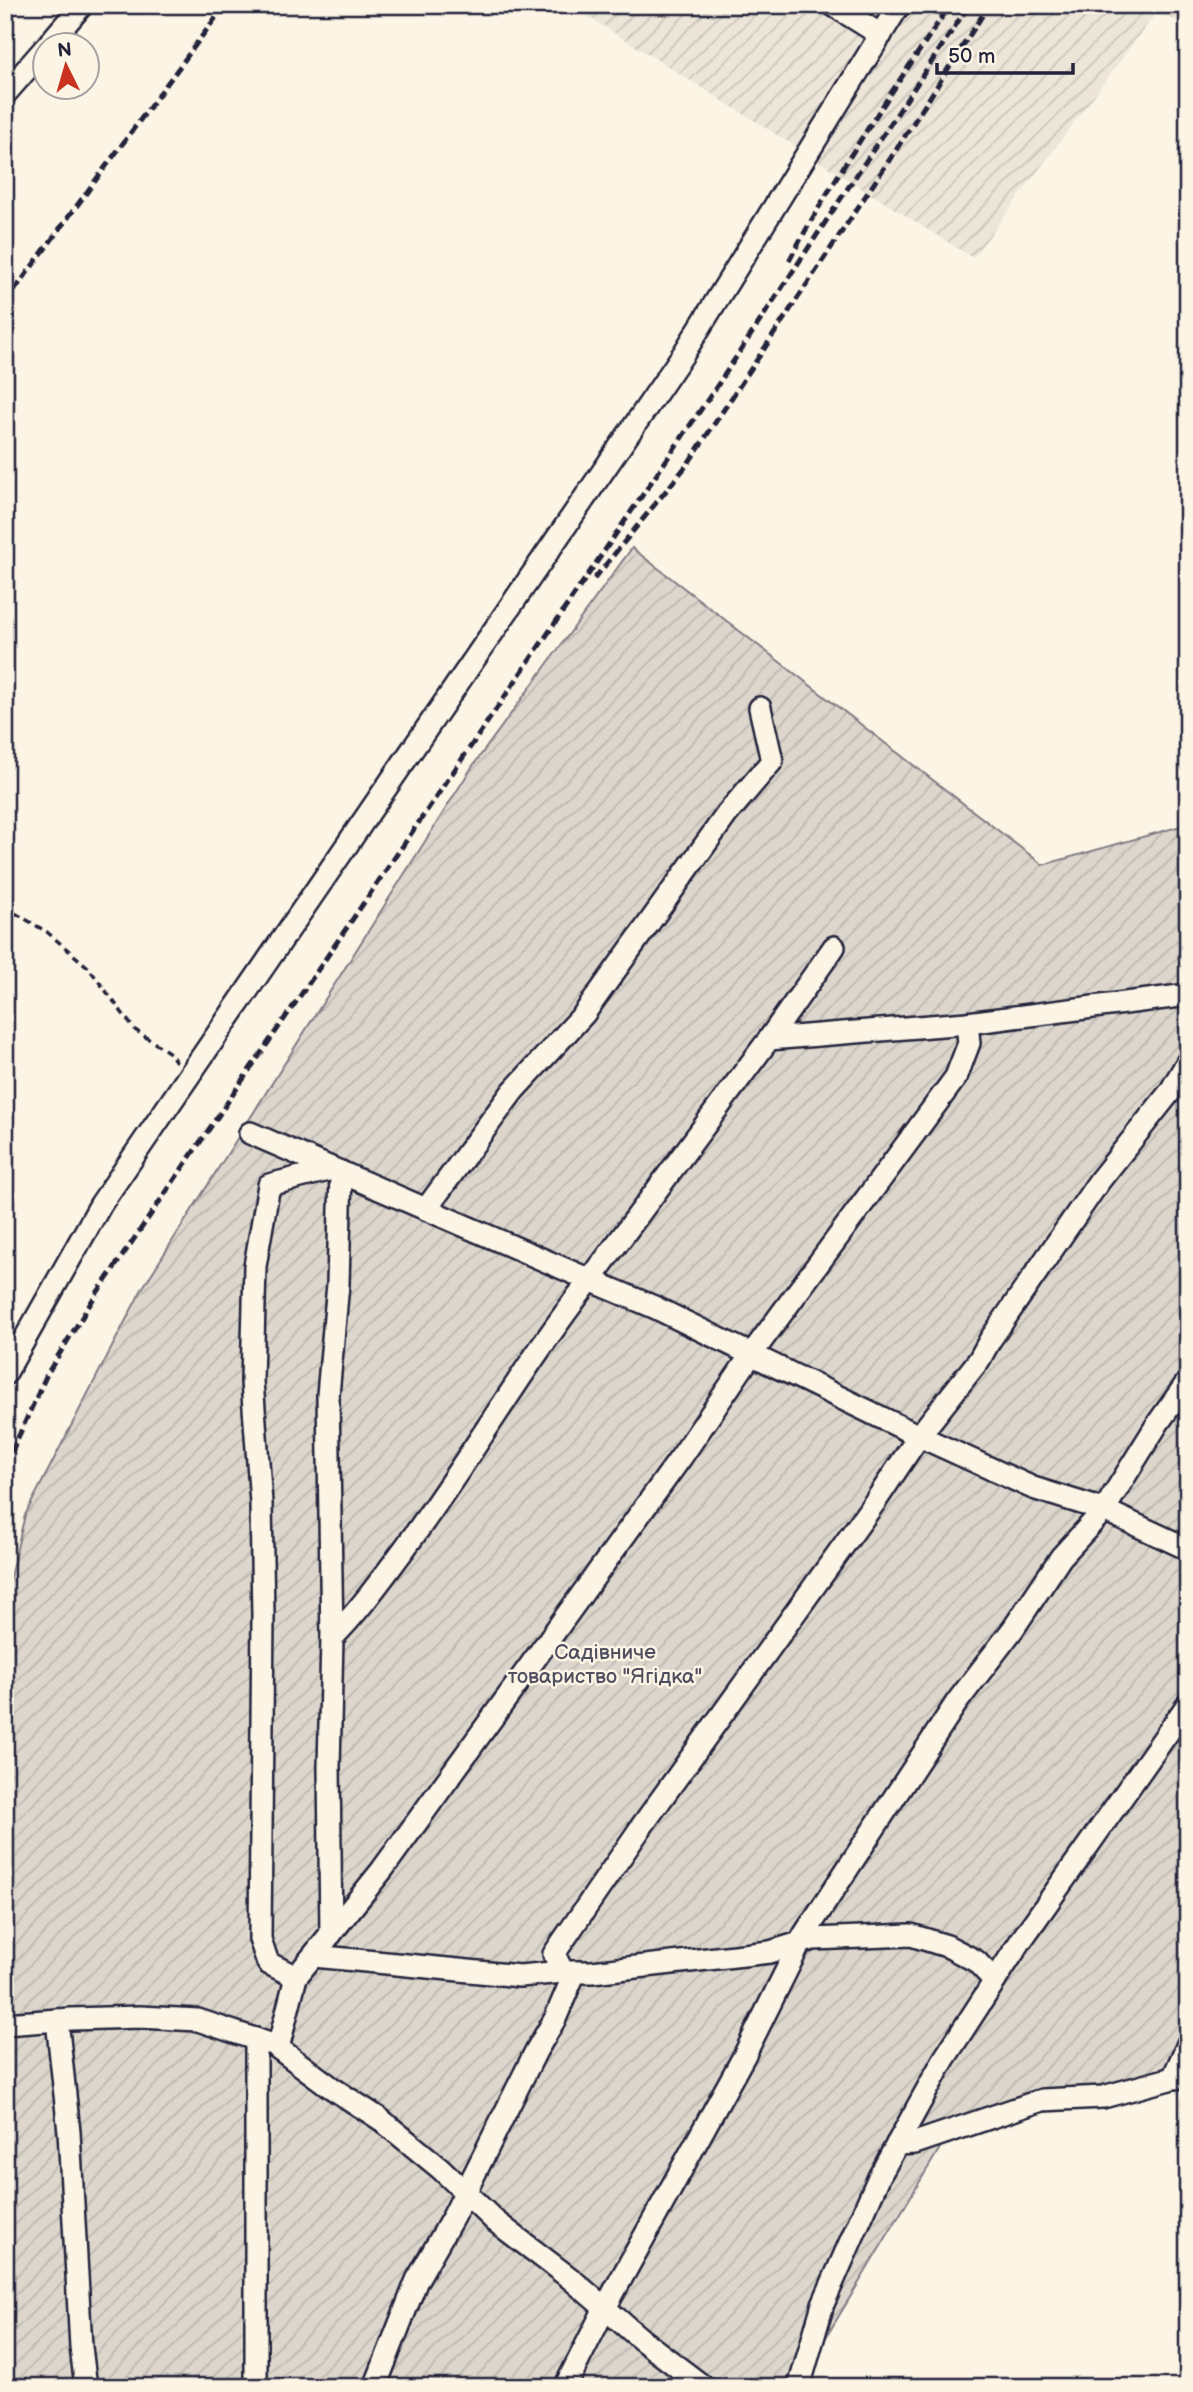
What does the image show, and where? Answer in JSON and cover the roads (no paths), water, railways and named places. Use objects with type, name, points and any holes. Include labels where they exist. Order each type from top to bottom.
[{"type":"street","points":[[58,32],[82,5]]},
{"type":"street","points":[[833,5],[881,35]]},
{"type":"street","points":[[5,1374],[101,1204],[684,353],[899,5]]},
{"type":"street","points":[[5,94],[32,62]]},
{"type":"street","points":[[426,1209],[513,1091],[584,1014],[727,814],[772,761],[760,708]]},
{"type":"street","points":[[332,1638],[354,1615],[425,1522],[549,1333],[769,1039],[834,947]]},
{"type":"street","points":[[769,1039],[967,1023],[1188,995]]},
{"type":"street","points":[[278,2048],[296,1978],[382,1870],[682,1456],[751,1355],[956,1077],[969,1043],[967,1023]]},
{"type":"street","points":[[569,1972],[554,1954],[919,1436],[979,1360],[1100,1180],[1170,1092],[1188,1061]]},
{"type":"street","points":[[250,1133],[654,1307],[1032,1488],[1104,1510],[1188,1549]]},
{"type":"street","points":[[331,1934],[328,1767],[332,1638],[328,1395],[338,1284],[337,1171]]},
{"type":"street","points":[[296,1978],[268,1963],[260,1939],[263,1616],[261,1503],[252,1381],[255,1266],[269,1185],[337,1171]]},
{"type":"street","points":[[565,2387],[605,2308],[744,2056],[804,1935],[957,1702],[1013,1629],[1061,1556],[1104,1510],[1158,1423],[1188,1381]]},
{"type":"street","points":[[799,2387],[823,2304],[879,2177],[944,2059],[995,1981],[1188,1704]]},
{"type":"street","points":[[314,1955],[520,1976],[592,1972],[770,1952],[813,1939],[911,1935],[947,1946],[976,1961],[995,1981]]},
{"type":"street","points":[[375,2387],[417,2280],[453,2217],[536,2051],[555,2019],[569,1972]]},
{"type":"street","points":[[5,2024],[140,2017],[198,2020],[278,2048],[380,2119],[441,2169],[495,2221],[704,2387]]},
{"type":"street","points":[[57,2020],[69,2132],[81,2347],[86,2387]]},
{"type":"street","points":[[256,2039],[256,2387]]},
{"type":"street","points":[[897,2144],[915,2143],[1042,2100],[1103,2096],[1180,2078],[1188,2044]]},
{"type":"railway","points":[[5,303],[225,5]]},
{"type":"railway","points":[[789,261],[846,163],[950,5]]},
{"type":"railway","points":[[5,1466],[47,1374],[95,1296],[717,386],[969,5]]},
{"type":"railway","points":[[594,579],[687,465],[989,5]]},
{"type":"park label","name":"Садівниче товариство \"Ягідка\"","points":[[605,1664]]}]
